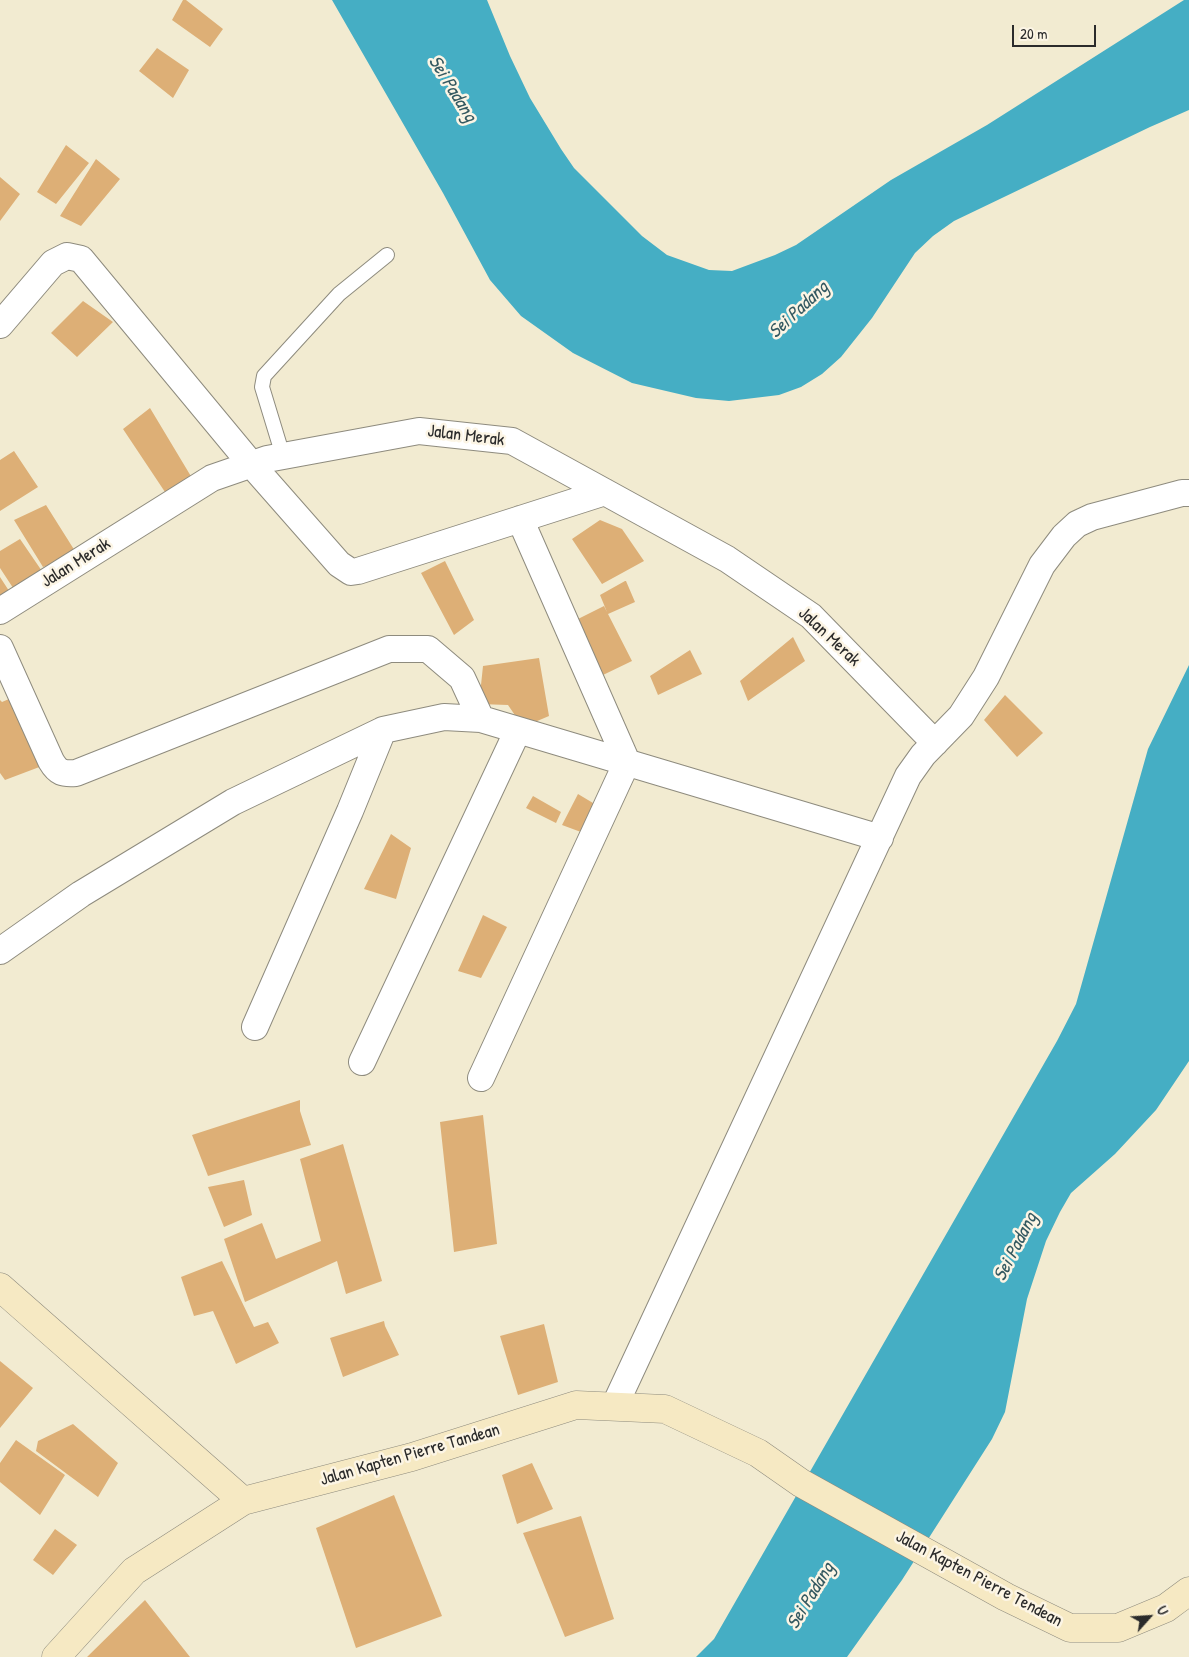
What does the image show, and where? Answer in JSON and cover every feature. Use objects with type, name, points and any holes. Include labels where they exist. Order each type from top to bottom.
[{"type":"main road","points":[[0,1287],[243,1501]]},
{"type":"main road","name":"Jalan Kapten Pierre Tandean","points":[[56,1657],[134,1571],[243,1501],[412,1457],[576,1405],[665,1409],[758,1453],[801,1482]]},
{"type":"main road","name":"Jalan Kapten Pierre Tendean","points":[[801,1482],[1006,1596],[1070,1628],[1118,1628],[1166,1608],[1189,1590]]},
{"type":"street","points":[[0,325],[53,263],[66,256],[81,259],[251,464],[339,564],[351,572],[605,492]]},
{"type":"street","name":"Jalan Merak","points":[[0,611],[212,478],[251,464],[283,456],[419,431],[512,441],[727,559],[811,616],[935,742]]},
{"type":"street","points":[[614,1407],[908,776],[935,742],[960,716],[986,677],[1042,565],[1064,536],[1077,524],[1092,517],[1182,493],[1189,493]]},
{"type":"street","points":[[481,1078],[627,762],[520,519]]},
{"type":"street","points":[[0,648],[51,761],[59,772],[65,774],[76,773],[389,649],[428,649],[462,678],[480,719]]},
{"type":"street","points":[[0,951],[81,894],[233,802],[383,730],[444,717],[480,719],[880,838]]},
{"type":"street","points":[[255,1027],[350,811],[383,730]]},
{"type":"street","points":[[362,1062],[518,730]]},
{"type":"lane","points":[[283,456],[262,387],[264,376],[339,294],[387,255]]},
{"type":"water","name":"Sei Padang","points":[[332,0],[487,0],[530,98],[574,168],[642,236],[667,255],[709,270],[732,271],[796,245],[891,180],[987,125],[1184,0],[1189,0],[1189,110],[954,221],[933,236],[915,253],[872,318],[841,357],[822,374],[801,387],[779,395],[729,401],[696,398],[632,383],[573,353],[521,316],[490,280],[443,193]]},
{"type":"water","name":"Sei Padang","points":[[1189,665],[1189,1061],[1156,1110],[1115,1154],[1071,1193],[1060,1212],[1046,1241],[1027,1299],[1005,1412],[992,1439],[902,1580],[847,1657],[696,1657],[714,1639],[1057,1041],[1076,1004],[1148,749]]},
{"type":"building","points":[[183,0],[186,0],[223,29],[210,47],[172,20]]},
{"type":"building","points":[[157,48],[189,70],[173,98],[139,71]]},
{"type":"building","points":[[66,145],[89,163],[56,204],[37,192]]},
{"type":"building","points":[[96,159],[120,179],[81,226],[60,216]]},
{"type":"building","points":[[0,177],[20,194],[0,221]]},
{"type":"building","points":[[83,301],[113,322],[77,357],[51,333]]},
{"type":"building","points":[[150,408],[192,478],[167,495],[123,429]]},
{"type":"building","points":[[14,451],[38,487],[0,511],[0,460]]},
{"type":"building","points":[[46,505],[80,559],[52,574],[49,565],[43,567],[14,520]]},
{"type":"building","points":[[600,520],[622,529],[644,561],[602,584],[572,539]]},
{"type":"building","points":[[20,539],[46,577],[17,594],[0,568],[0,551]]},
{"type":"building","points":[[445,561],[474,620],[454,635],[421,573]]},
{"type":"building","points":[[0,577],[13,597],[0,603]]},
{"type":"building","points":[[625,581],[635,602],[608,614],[632,661],[603,675],[576,620],[604,606],[607,612],[600,595]]},
{"type":"building","points":[[793,637],[805,661],[748,701],[740,681]]},
{"type":"building","points":[[690,650],[702,674],[658,695],[650,676]]},
{"type":"building","points":[[539,658],[549,716],[523,727],[508,705],[479,704],[483,666]]},
{"type":"building","points":[[1005,695],[1043,733],[1017,757],[984,720]]},
{"type":"building","points":[[16,696],[42,766],[5,780],[0,773],[0,700],[2,702]]},
{"type":"building","points":[[578,794],[598,806],[589,835],[562,825]]},
{"type":"building","points":[[533,796],[561,812],[556,823],[526,808]]},
{"type":"building","points":[[391,834],[411,848],[396,899],[364,889]]},
{"type":"building","points":[[483,915],[507,927],[481,978],[458,971]]},
{"type":"building","points":[[300,1100],[300,1111],[311,1145],[208,1176],[192,1135]]},
{"type":"building","points":[[483,1115],[497,1244],[454,1252],[440,1122]]},
{"type":"building","points":[[343,1144],[382,1281],[346,1294],[337,1261],[245,1302],[224,1239],[262,1223],[276,1259],[321,1241],[300,1159]]},
{"type":"building","points":[[244,1180],[252,1215],[224,1227],[208,1187]]},
{"type":"building","points":[[222,1261],[254,1327],[268,1322],[279,1343],[236,1364],[213,1311],[194,1316],[181,1277]]},
{"type":"building","points":[[384,1321],[399,1355],[343,1377],[330,1338]]},
{"type":"building","points":[[544,1324],[558,1382],[518,1395],[500,1336]]},
{"type":"building","points":[[0,1361],[33,1388],[0,1428]]},
{"type":"building","points":[[73,1424],[118,1463],[98,1497],[36,1451],[38,1441]]},
{"type":"building","points":[[16,1440],[65,1475],[40,1515],[0,1482],[0,1463]]},
{"type":"building","points":[[532,1463],[553,1509],[517,1524],[502,1475]]},
{"type":"building","points":[[394,1495],[442,1616],[356,1648],[316,1528]]},
{"type":"building","points":[[581,1516],[614,1619],[565,1637],[523,1533]]},
{"type":"building","points":[[55,1529],[77,1545],[53,1575],[33,1560]]},
{"type":"building","points":[[145,1600],[190,1657],[87,1657]]}]
